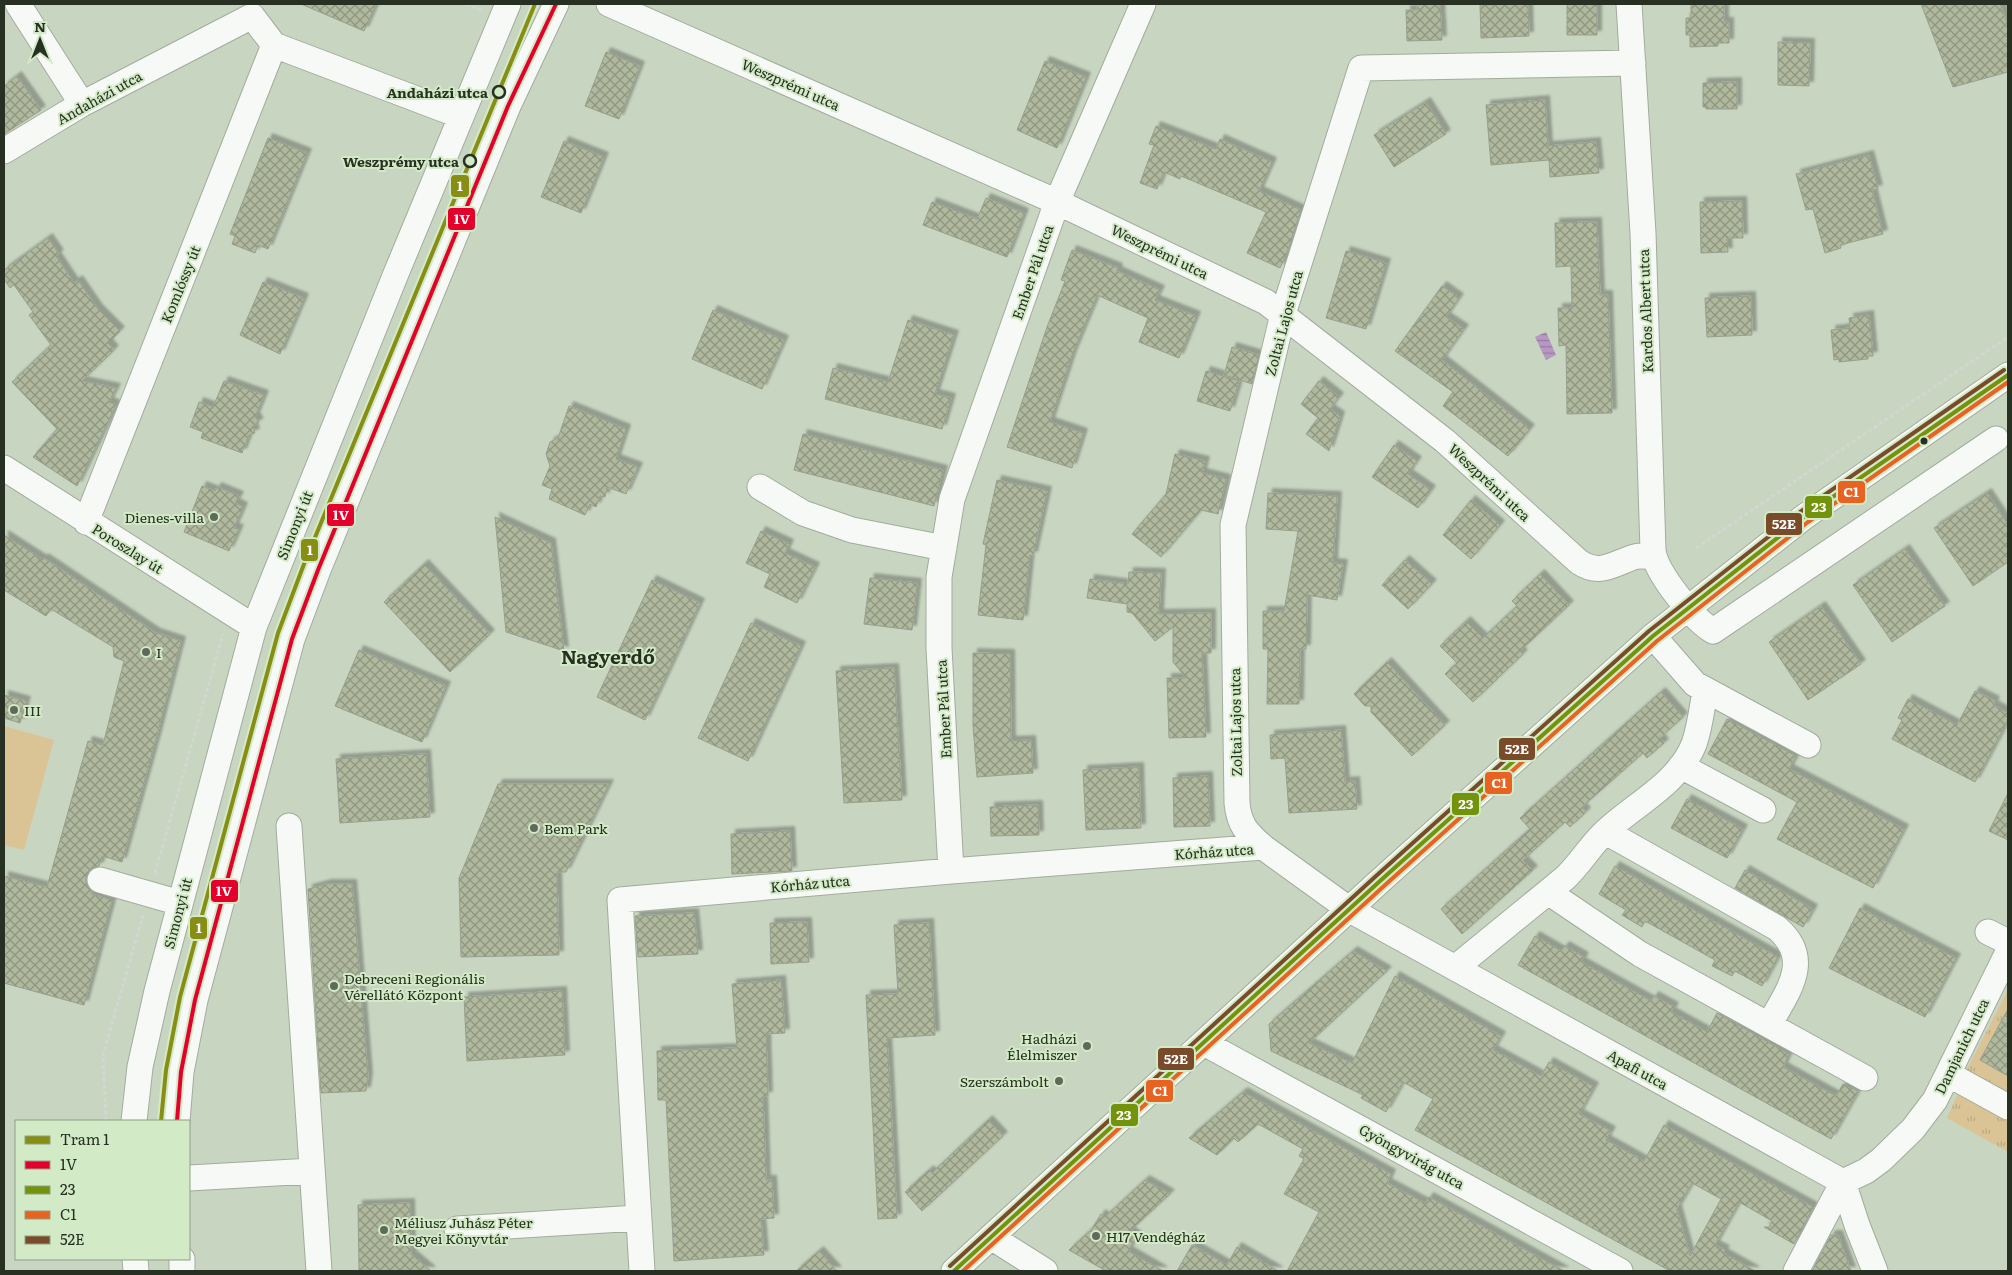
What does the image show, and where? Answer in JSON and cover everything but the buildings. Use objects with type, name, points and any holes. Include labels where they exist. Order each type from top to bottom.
[{"type":"street","points":[[18,4],[82,104]]},
{"type":"street","name":"Simonyi út","points":[[134,1120],[140,1067],[180,903],[254,627],[508,4]]},
{"type":"street","points":[[177,1120],[181,1072],[194,1000],[292,639],[318,570],[508,106],[556,4]]},
{"type":"street","name":"Weszprémi utca","points":[[609,4],[1057,202],[1266,302],[1446,440],[1583,565],[1602,569],[1633,558],[1654,557]]},
{"type":"street","name":"Ember Pál utca","points":[[951,871],[939,648],[939,577],[952,499],[1057,202],[1143,4]]},
{"type":"street","name":"Kardos Albert utca","points":[[1629,4],[1643,234],[1654,557],[1661,572],[1688,607],[1713,631],[1996,439]]},
{"type":"street","name":"Andaházi utca","points":[[4,151],[82,104],[251,10],[274,46]]},
{"type":"street","points":[[274,46],[461,116]]},
{"type":"street","name":"Komlóssy út","points":[[86,522],[274,46]]},
{"type":"street","name":"Zoltai Lajos utca","points":[[1263,847],[1243,827],[1238,816],[1236,803],[1233,525],[1283,314],[1361,68],[1633,63]]},
{"type":"street","points":[[954,1271],[1653,636],[1804,517],[2008,375]]},
{"type":"street","name":"Poroszlay út","points":[[4,468],[86,522],[254,627]]},
{"type":"street","points":[[760,487],[803,514],[852,530],[944,548]]},
{"type":"street","points":[[1653,636],[1688,678],[1705,691],[1808,745]]},
{"type":"street","points":[[1455,968],[1576,867],[1606,832],[1681,766],[1694,743],[1705,691]]},
{"type":"street","points":[[1681,766],[1763,810]]},
{"type":"street","points":[[289,826],[319,1271]]},
{"type":"street","points":[[1606,832],[1777,928],[1787,937],[1794,950],[1796,972],[1769,1026]]},
{"type":"street","name":"Kórház utca","points":[[642,1271],[620,900],[951,871],[1263,847],[1350,910]]},
{"type":"street","points":[[100,880],[180,903]]},
{"type":"street","points":[[1548,892],[1634,951],[1865,1078]]},
{"type":"street","name":"Apafi utca","points":[[1350,910],[1843,1182]]},
{"type":"street","name":"Damjanich utca","points":[[1843,1182],[1874,1166],[1904,1138],[1935,1100],[2008,952]]},
{"type":"street","name":"Gyöngyvirág utca","points":[[1204,1043],[1620,1271]]},
{"type":"street","points":[[1948,1074],[2008,1107]]},
{"type":"street","points":[[190,1178],[312,1171]]},
{"type":"street","points":[[1796,1271],[1843,1182]]},
{"type":"street","points":[[1843,1182],[1875,1271]]},
{"type":"street","points":[[457,1229],[638,1218]]},
{"type":"street","points":[[990,1237],[1045,1271]]},
{"type":"path","points":[[466,4],[480,9]]},
{"type":"path","points":[[1696,548],[2008,337]]},
{"type":"green space","points":[[4,726],[54,740],[24,850],[4,845]]},
{"type":"green space","points":[[2008,990],[2008,1100],[1965,1073]]},
{"type":"green space","points":[[1959,1091],[2008,1114],[2008,1152],[1947,1118]]},
{"type":"shaded area","points":[[1546,332],[1556,355],[1546,360],[1535,337]]},
{"type":"tram line","name":"1","points":[[161,1120],[166,1070],[180,997],[278,633],[304,564],[535,4]]},
{"type":"transit line","name":"1V","points":[[177,1120],[181,1072],[195,1000],[292,639],[318,570],[508,106],[556,4]]},
{"type":"transit line","name":"52E","points":[[950,1266],[1376,876],[1649,631],[1800,512],[2004,370]]},
{"type":"transit line","name":"23","points":[[954,1271],[1380,881],[1653,636],[1804,517],[2008,375]]},
{"type":"transit line","name":"C1","points":[[963,1271],[1384,886],[1657,641],[1808,522],[2008,382]]},
{"type":"place","name":"Andaházi utca","points":[[499,92]]},
{"type":"place","name":"Weszprémy utca","points":[[470,161]]},
{"type":"place","name":"Dienes-villa","points":[[214,517]]},
{"type":"place","name":"I","points":[[146,652]]},
{"type":"place","name":"III","points":[[14,710]]},
{"type":"place","name":"Bem Park","points":[[534,828]]},
{"type":"place","name":"Debreceni Regionális Vérellátó Központ","points":[[334,986]]},
{"type":"place","name":"Hadházi Élelmiszer","points":[[1087,1046]]},
{"type":"place","name":"Szerszámbolt","points":[[1059,1081]]},
{"type":"place","name":"Méliusz Juhász Péter Megyei Könyvtár","points":[[384,1230]]},
{"type":"place","name":"H17 Vendégház","points":[[1096,1236]]},
{"type":"district","name":"Nagyerdő","points":[[608,656]]}]
